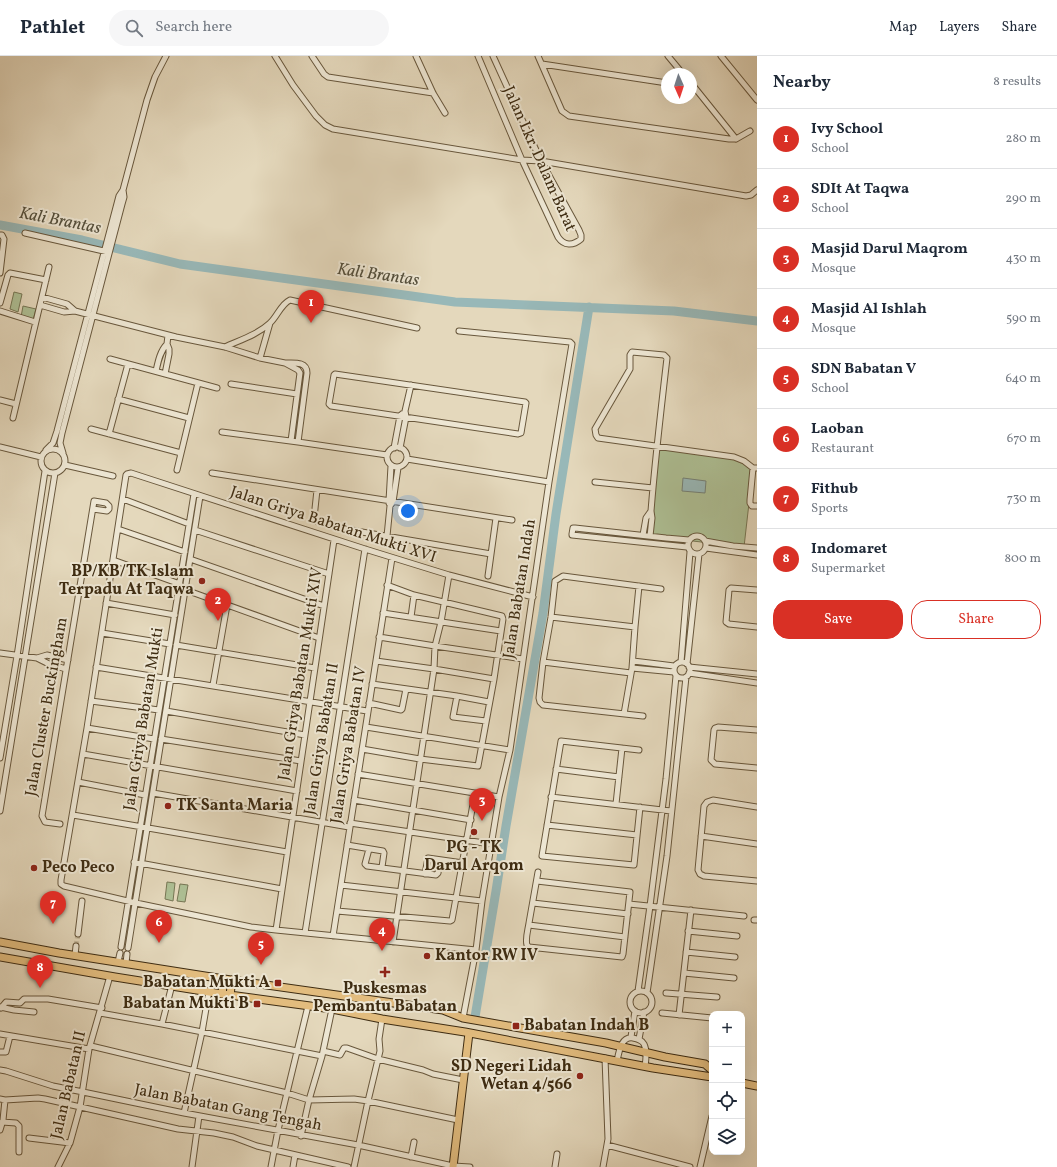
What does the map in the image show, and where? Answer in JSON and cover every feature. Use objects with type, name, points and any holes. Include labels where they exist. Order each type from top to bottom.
[{"type":"main road","points":[[1,942],[126,963],[223,986],[443,1010],[463,1018],[621,1046],[666,1057],[705,1064],[709,1067]]},
{"type":"main road","points":[[0,957],[209,991],[223,986],[231,987],[308,1006],[467,1032],[709,1077]]},
{"type":"main road","points":[[453,1167],[467,1032],[463,1018]]},
{"type":"main road","points":[[745,1084],[757,1086]]},
{"type":"street","points":[[45,471],[55,473],[59,472],[65,465],[66,461],[60,443],[91,315],[120,203],[124,197],[122,190],[147,100],[155,77],[166,56]]},
{"type":"street","points":[[275,56],[293,85],[316,116],[325,125],[333,129],[522,160],[541,161],[746,196],[751,195],[757,190]]},
{"type":"street","points":[[312,56],[324,74],[328,77],[433,92]]},
{"type":"street","points":[[416,56],[445,113]]},
{"type":"street","name":"Jalan Lkr. Dalam Barat","points":[[478,56],[522,160],[560,240],[563,244],[567,245],[579,241],[581,239],[579,230],[541,161],[493,56]]},
{"type":"street","points":[[538,56],[562,111],[569,116],[729,139],[736,139],[750,131]]},
{"type":"street","points":[[668,56],[678,68]]},
{"type":"street","points":[[721,56],[757,100]]},
{"type":"street","points":[[542,64],[661,83]]},
{"type":"street","points":[[697,92],[736,139]]},
{"type":"street","points":[[25,233],[107,251]]},
{"type":"street","points":[[0,273],[2,236]]},
{"type":"street","points":[[13,418],[49,268]]},
{"type":"street","points":[[0,303],[8,275],[10,273],[46,280]]},
{"type":"street","points":[[42,297],[67,304],[75,311]]},
{"type":"street","points":[[225,346],[252,335],[270,323],[288,300],[301,301],[417,328]]},
{"type":"street","points":[[40,305],[64,312],[75,311],[168,335],[225,346],[260,358],[284,363],[305,365],[307,368],[298,442]]},
{"type":"street","points":[[0,311],[35,322]]},
{"type":"street","points":[[0,758],[45,471],[41,465],[41,457],[53,443],[91,315]]},
{"type":"street","points":[[260,358],[270,323]]},
{"type":"street","name":"Jalan Babatan Indah","points":[[459,330],[570,342],[572,344],[549,482],[510,750],[499,797],[482,901],[476,950],[463,1018]]},
{"type":"street","points":[[165,374],[169,354],[167,344],[168,335]]},
{"type":"street","points":[[156,371],[163,347],[167,344]]},
{"type":"street","points":[[650,536],[657,446],[667,358],[664,355],[634,352],[630,353],[630,369],[595,429],[598,438],[657,446],[734,456],[755,468],[750,503],[752,506],[757,506]]},
{"type":"street","points":[[110,359],[217,388]]},
{"type":"street","points":[[284,363],[299,371],[300,376],[291,441]]},
{"type":"street","points":[[109,434],[128,364]]},
{"type":"street","points":[[337,374],[526,403],[521,433],[518,434],[400,416],[330,406],[329,404],[334,375],[337,374]]},
{"type":"street","points":[[177,470],[198,383]]},
{"type":"street","points":[[231,384],[297,394]]},
{"type":"street","points":[[400,448],[406,417],[405,410],[411,385]]},
{"type":"street","points":[[118,399],[189,418]]},
{"type":"street","points":[[0,400],[16,404]]},
{"type":"street","points":[[394,448],[400,416],[405,410]]},
{"type":"street","points":[[91,429],[181,452]]},
{"type":"street","points":[[222,432],[387,456]]},
{"type":"street","points":[[0,447],[41,457]]},
{"type":"street","points":[[394,448],[405,450],[407,454],[408,459],[406,464],[402,467],[398,468],[391,466],[387,461],[389,450],[394,448]]},
{"type":"street","points":[[46,450],[57,449],[63,453]]},
{"type":"street","points":[[408,459],[549,482]]},
{"type":"street","points":[[65,465],[113,476]]},
{"type":"street","points":[[391,466],[391,503]]},
{"type":"street","points":[[387,536],[391,503],[398,468]]},
{"type":"street","points":[[0,811],[55,473]]},
{"type":"street","name":"Jalan Griya Babatan Mukti XVI","points":[[123,499],[127,474],[130,473],[365,550],[449,575],[533,597]]},
{"type":"street","points":[[212,473],[391,503],[512,520]]},
{"type":"street","points":[[595,482],[653,488]]},
{"type":"street","points":[[317,490],[314,518],[316,520],[356,531],[491,554]]},
{"type":"street","name":"Jalan Griya Babatan Mukti","points":[[118,962],[194,494]]},
{"type":"street","name":"Jalan Griya Babatan Mukti","points":[[120,948],[129,947],[200,496]]},
{"type":"street","points":[[189,524],[123,499],[112,560],[83,754],[61,880],[62,884],[64,886],[136,903],[251,927],[476,950]]},
{"type":"street","name":"Jalan Cluster Buckingham","points":[[60,824],[45,822],[42,816],[93,509]]},
{"type":"street","points":[[643,535],[646,518],[651,511]]},
{"type":"street","points":[[488,576],[496,518]]},
{"type":"street","points":[[687,547],[572,534],[574,528],[689,540]]},
{"type":"street","points":[[118,529],[185,552]]},
{"type":"street","points":[[195,530],[329,574]]},
{"type":"street","points":[[628,541],[629,534]]},
{"type":"street","points":[[681,662],[690,552],[687,547],[689,540],[695,536],[703,538],[705,541],[733,546],[757,548]]},
{"type":"street","points":[[665,545],[666,538]]},
{"type":"street","name":"Jalan Griya Babatan Mukti XIV","points":[[276,930],[334,540]]},
{"type":"street","points":[[690,552],[693,554],[702,553],[706,548],[705,541]]},
{"type":"street","points":[[732,552],[733,546]]},
{"type":"street","points":[[706,548],[757,555]]},
{"type":"street","name":"Jalan Griya Babatan II","points":[[305,933],[365,550]]},
{"type":"street","points":[[635,1011],[647,1011],[652,1004],[648,993],[667,856],[699,554]]},
{"type":"street","name":"Jalan Griya Babatan IV","points":[[333,936],[392,558]]},
{"type":"street","points":[[112,560],[179,586],[185,590],[319,638]]},
{"type":"street","points":[[190,560],[324,606]]},
{"type":"street","points":[[393,942],[434,669],[435,646],[441,622],[449,575]]},
{"type":"street","points":[[643,716],[542,705],[539,698],[543,662],[551,617],[555,581],[563,576],[661,589]]},
{"type":"street","points":[[362,749],[420,759],[477,766],[494,679],[503,619],[502,616],[414,595],[387,585]]},
{"type":"street","points":[[624,714],[632,670],[634,627],[639,586]]},
{"type":"street","points":[[757,590],[731,588],[729,590],[726,622],[729,624],[757,628]]},
{"type":"street","points":[[412,618],[414,595]]},
{"type":"street","points":[[106,603],[174,615]]},
{"type":"street","points":[[213,685],[220,652],[227,605]]},
{"type":"street","points":[[383,613],[501,631]]},
{"type":"street","points":[[551,617],[634,627]]},
{"type":"street","points":[[102,633],[170,644]]},
{"type":"street","points":[[379,637],[523,659]]},
{"type":"street","points":[[176,645],[315,668]]},
{"type":"street","points":[[0,653],[37,658],[49,664],[66,669]]},
{"type":"street","points":[[37,658],[47,655],[68,660]]},
{"type":"street","points":[[376,661],[494,679]]},
{"type":"street","points":[[633,661],[658,664],[675,671],[681,678],[687,675],[757,683]]},
{"type":"street","points":[[543,662],[632,670],[675,671]]},
{"type":"street","points":[[631,1038],[635,1011],[630,1002],[631,998],[638,991],[657,856],[666,779],[676,664],[684,662],[688,666],[757,674]]},
{"type":"street","points":[[96,667],[367,711]]},
{"type":"street","points":[[372,684],[406,688],[489,702]]},
{"type":"street","points":[[369,703],[401,710],[406,688]]},
{"type":"street","points":[[457,696],[453,717],[486,721]]},
{"type":"street","points":[[91,701],[159,710]]},
{"type":"street","points":[[166,711],[305,735]]},
{"type":"street","points":[[366,727],[510,750]]},
{"type":"street","points":[[87,728],[154,738]]},
{"type":"street","points":[[757,730],[715,728],[711,760],[715,764],[757,768]]},
{"type":"street","points":[[162,739],[301,761]]},
{"type":"street","points":[[639,750],[561,741],[542,856],[634,865],[640,807]]},
{"type":"street","points":[[616,804],[622,748]]},
{"type":"street","points":[[83,754],[297,791]]},
{"type":"street","points":[[556,769],[619,776]]},
{"type":"street","points":[[358,774],[499,797]]},
{"type":"street","points":[[666,779],[674,780]]},
{"type":"street","points":[[78,782],[145,795]]},
{"type":"street","points":[[337,911],[452,920],[475,792]]},
{"type":"street","points":[[153,793],[292,818],[409,832],[491,844]]},
{"type":"street","points":[[551,797],[672,811]]},
{"type":"street","points":[[354,800],[471,820]]},
{"type":"street","points":[[757,806],[713,800],[707,802],[704,806],[698,870],[700,874],[704,876],[757,881]]},
{"type":"street","points":[[72,814],[287,852]]},
{"type":"street","points":[[546,826],[637,835]]},
{"type":"street","points":[[701,836],[757,844]]},
{"type":"street","points":[[347,845],[383,851],[382,867]]},
{"type":"street","points":[[369,849],[366,865],[404,871],[438,874],[440,860]]},
{"type":"street","points":[[657,856],[667,856]]},
{"type":"street","points":[[425,874],[427,858],[462,863]]},
{"type":"street","points":[[134,862],[282,889]]},
{"type":"street","points":[[536,881],[630,892],[622,957],[536,948],[529,947],[527,945],[526,942],[536,881],[538,872]]},
{"type":"street","points":[[341,885],[482,901]]},
{"type":"street","points":[[78,934],[82,902]]},
{"type":"street","points":[[533,903],[628,914]]},
{"type":"street","points":[[629,904],[744,916]]},
{"type":"street","points":[[679,1015],[691,910]]},
{"type":"street","points":[[529,926],[625,937]]},
{"type":"street","points":[[688,931],[737,936]]},
{"type":"street","points":[[75,955],[76,946]]},
{"type":"street","points":[[686,952],[735,958]]},
{"type":"street","points":[[126,963],[127,954]]},
{"type":"street","points":[[684,973],[734,978]]},
{"type":"street","name":"Jalan Babatan II","points":[[58,1167],[70,1143],[80,1107],[90,1048],[110,976]]},
{"type":"street","points":[[162,1024],[172,985]]},
{"type":"street","points":[[184,1113],[202,1032],[209,991]]},
{"type":"street","points":[[638,991],[648,993]]},
{"type":"street","points":[[666,992],[717,997]]},
{"type":"street","points":[[1,1007],[6,1002],[20,1003],[24,998],[48,999],[297,1051],[340,1055],[344,1048],[347,1048],[378,1059],[463,1080]]},
{"type":"street","points":[[271,1167],[278,1130],[308,1006]]},
{"type":"street","points":[[1,1007],[34,1012]]},
{"type":"street","points":[[301,1136],[309,1100],[323,1054],[332,1009]]},
{"type":"street","points":[[639,1039],[644,1012]]},
{"type":"street","points":[[662,1013],[709,1018]]},
{"type":"street","points":[[354,1167],[380,1051],[379,1039],[382,1019]]},
{"type":"street","points":[[0,1034],[90,1048],[193,1070],[287,1093],[309,1100],[354,1099],[458,1120]]},
{"type":"street","points":[[0,1052],[6,1052],[10,1036]]},
{"type":"street","points":[[617,1061],[623,1042],[631,1038],[639,1039],[644,1044],[646,1052],[646,1066]]},
{"type":"street","points":[[603,1167],[607,1145],[605,1058]]},
{"type":"street","name":"Jalan Babatan Gang Tengah","points":[[0,1070],[54,1086],[82,1092],[199,1116],[278,1130],[301,1136],[358,1145],[453,1167],[470,1167]]},
{"type":"street","points":[[0,1130],[2,1121],[2,1099],[38,1098],[178,1129],[234,1137],[257,1146],[348,1167]]},
{"type":"street","points":[[192,1167],[199,1116]]},
{"type":"street","points":[[700,1167],[711,1119]]},
{"type":"street","points":[[2,1121],[16,1123],[19,1126],[19,1152]]},
{"type":"street","points":[[29,1138],[70,1143]]},
{"type":"street","points":[[411,1157],[414,1142]]},
{"type":"street","points":[[607,1145],[690,1167]]},
{"type":"street","points":[[555,1167],[557,1154]]},
{"type":"street","points":[[293,1167],[295,1155]]},
{"type":"green space","points":[[14,292],[22,294],[18,312],[10,309]]},
{"type":"green space","points":[[23,306],[36,309],[33,320],[21,317]]},
{"type":"green space","points":[[657,446],[734,457],[753,468],[744,547],[650,536]]},
{"type":"green space","points":[[167,882],[175,883],[173,901],[165,899]]},
{"type":"green space","points":[[180,884],[188,885],[185,902],[177,901]]},
{"type":"water","points":[[683,478],[706,481],[705,493],[682,491]]},
{"type":"waterway","name":"Kali Brantas","points":[[0,225],[82,240],[180,264],[455,302],[674,311],[757,321]]},
{"type":"waterway","points":[[475,1017],[543,613],[556,514],[589,307]]},
{"type":"tunnel","points":[[76,946],[78,934]]},
{"type":"place","name":"Ivy School","points":[[311,323]]},
{"type":"place","name":"BP/KB/TK Islam Terpadu At Taqwa","points":[[202,581]]},
{"type":"place","name":"SDIt At Taqwa","points":[[218,621]]},
{"type":"place","name":"TK Santa Maria","points":[[168,806]]},
{"type":"place","name":"Masjid Darul Maqrom","points":[[482,821]]},
{"type":"place","name":"PG - TK Darul Arqom","points":[[474,832]]},
{"type":"place","name":"Peco Peco","points":[[34,868]]},
{"type":"place","name":"Fithub","points":[[53,924]]},
{"type":"place","name":"Laoban","points":[[159,943]]},
{"type":"place","name":"Masjid Al Ishlah","points":[[382,951]]},
{"type":"place","name":"Kantor RW IV","points":[[427,956]]},
{"type":"place","name":"SDN Babatan V","points":[[261,965]]},
{"type":"place","name":"Puskesmas Pembantu Babatan","points":[[385,972]]},
{"type":"place","name":"Babatan Mukti A","points":[[278,983]]},
{"type":"place","name":"Indomaret","points":[[40,988]]},
{"type":"place","name":"Babatan Mukti B","points":[[257,1004]]},
{"type":"place","name":"Babatan Indah B","points":[[516,1026]]},
{"type":"place","name":"SD Negeri Lidah Wetan 4/566","points":[[580,1076]]}]
